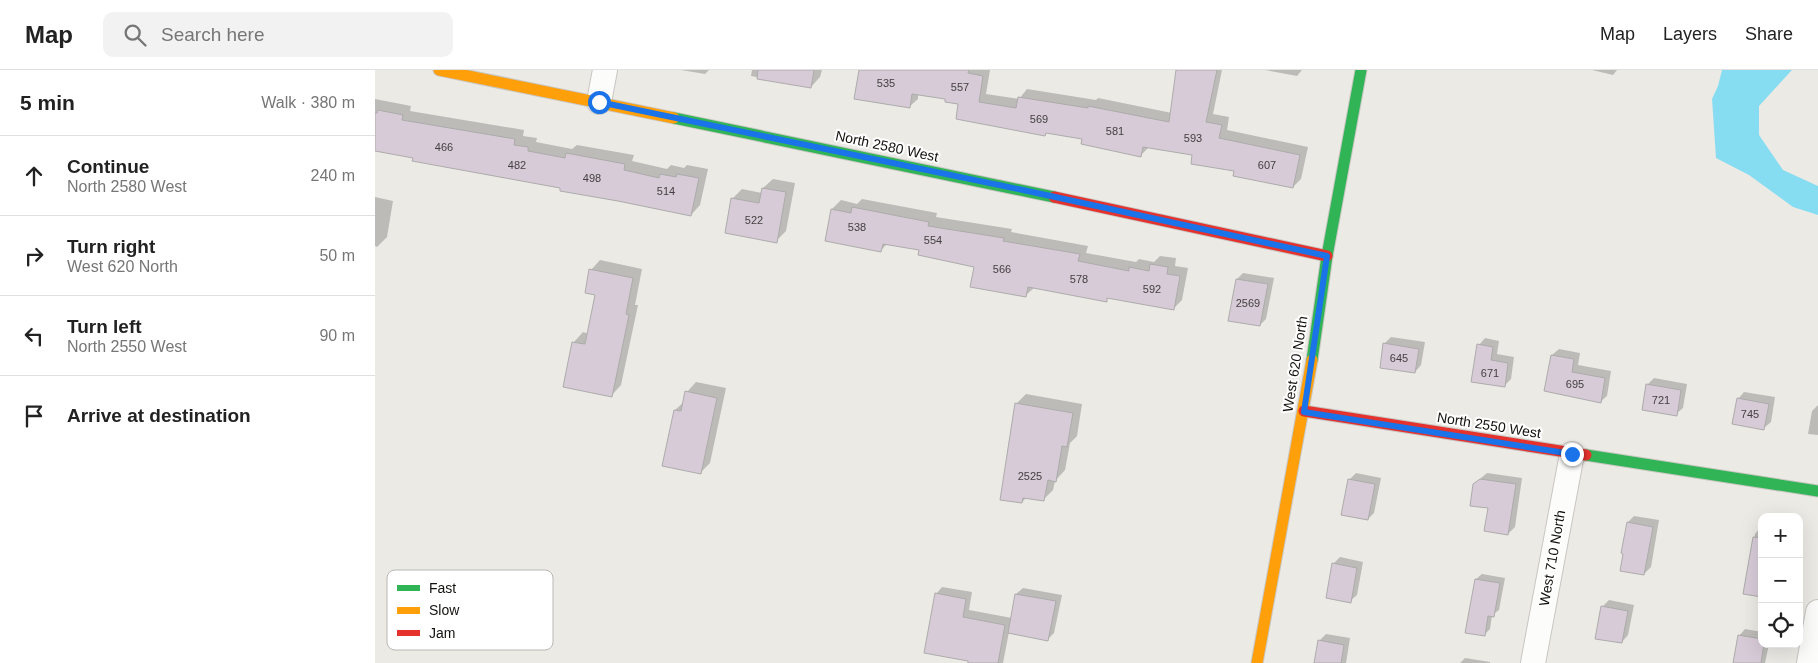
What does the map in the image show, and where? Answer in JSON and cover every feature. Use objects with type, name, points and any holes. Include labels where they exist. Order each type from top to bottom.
[{"type":"street","name":"North 2580 West","points":[[439,70],[1023,190],[1327,256]]},
{"type":"street","points":[[599,102],[605,70]]},
{"type":"street","name":"West 620 North","points":[[1257,663],[1304,412],[1327,256],[1361,70]]},
{"type":"street","name":"North 2550 West","points":[[1304,412],[1818,491]]},
{"type":"street","name":"West 710 North","points":[[1533,663],[1572,454]]},
{"type":"street","points":[[1809,663],[1818,612]]},
{"type":"water","points":[[1722,70],[1792,70],[1759,106],[1759,135],[1783,170],[1818,186],[1818,215],[1793,207],[1749,175],[1716,158],[1712,99]]},
{"type":"building","points":[[758,70],[814,70],[811,88],[757,79]]},
{"type":"building","points":[[859,70],[969,70],[968,73],[983,76],[979,102],[1016,108],[1018,97],[1088,108],[1088,106],[1169,122],[1176,70],[1217,70],[1206,122],[1222,125],[1219,138],[1300,155],[1293,188],[1233,176],[1234,171],[1191,164],[1192,155],[1143,147],[1141,157],[1081,144],[1082,139],[1046,133],[1045,136],[956,119],[958,104],[945,102],[945,99],[912,94],[910,108],[854,99]]},
{"type":"building","points":[[378,110],[403,115],[402,120],[515,139],[514,145],[528,147],[528,151],[565,158],[566,153],[625,164],[624,170],[659,178],[660,174],[676,177],[677,174],[699,178],[691,216],[560,191],[560,188],[412,161],[413,158],[375,151],[375,113]]},
{"type":"building","points":[[762,188],[786,192],[777,243],[725,233],[731,198],[759,203]]},
{"type":"building","points":[[852,207],[929,222],[928,226],[1004,238],[1003,241],[1080,254],[1078,261],[1129,271],[1129,267],[1149,271],[1150,264],[1168,267],[1167,274],[1180,276],[1174,310],[1107,298],[1107,302],[1028,287],[1026,297],[970,287],[974,267],[918,255],[919,250],[883,244],[881,252],[825,241],[831,209],[851,213]]},
{"type":"building","points":[[589,269],[633,278],[626,314],[629,315],[612,397],[563,387],[572,342],[585,344],[595,295],[585,293]]},
{"type":"building","points":[[1236,279],[1268,284],[1260,326],[1228,321]]},
{"type":"building","points":[[1383,343],[1419,349],[1415,373],[1380,368]]},
{"type":"building","points":[[1477,344],[1493,347],[1491,360],[1508,363],[1505,387],[1471,382]]},
{"type":"building","points":[[1551,355],[1574,359],[1572,372],[1605,378],[1601,403],[1544,391]]},
{"type":"building","points":[[1646,384],[1681,390],[1677,416],[1642,410]]},
{"type":"building","points":[[685,391],[717,398],[701,474],[662,466],[674,410],[681,411]]},
{"type":"building","points":[[1737,398],[1769,404],[1764,430],[1732,424]]},
{"type":"building","points":[[1015,403],[1073,413],[1067,447],[1062,446],[1056,482],[1048,480],[1044,501],[1023,498],[1022,503],[1000,500]]},
{"type":"building","points":[[1348,479],[1375,484],[1368,520],[1341,515]]},
{"type":"building","points":[[1480,479],[1516,484],[1508,535],[1484,531],[1488,508],[1470,506],[1473,484]]},
{"type":"building","points":[[1627,522],[1653,527],[1644,575],[1620,571],[1623,554],[1621,553]]},
{"type":"building","points":[[1753,537],[1758,538],[1758,596],[1743,594]]},
{"type":"building","points":[[1332,563],[1357,568],[1351,603],[1326,598]]},
{"type":"building","points":[[1475,579],[1500,583],[1494,617],[1488,616],[1485,636],[1465,633]]},
{"type":"building","points":[[935,593],[966,599],[963,617],[1005,625],[998,663],[968,663],[968,661],[924,653]]},
{"type":"building","points":[[1015,594],[1056,601],[1048,641],[1008,633]]},
{"type":"building","points":[[1601,606],[1628,611],[1622,643],[1595,639]]},
{"type":"building","points":[[1738,635],[1758,638],[1758,648],[1763,648],[1761,663],[1733,663]]},
{"type":"building","points":[[1318,640],[1344,645],[1341,663],[1314,663]]},
{"type":"traffic: fast","points":[[1312,360],[1327,256],[1361,70]]},
{"type":"traffic: fast","points":[[674,118],[1054,197]]},
{"type":"traffic: fast","points":[[1586,455],[1818,491]]},
{"type":"traffic: slow","points":[[439,70],[674,118]]},
{"type":"traffic: slow","points":[[1257,663],[1312,360]]},
{"type":"traffic: jam","points":[[1054,197],[1327,256]]},
{"type":"traffic: jam","points":[[1304,411],[1586,455]]},
{"type":"route","points":[[599,102],[1023,190],[1327,256],[1304,412],[1572,454]]}]
